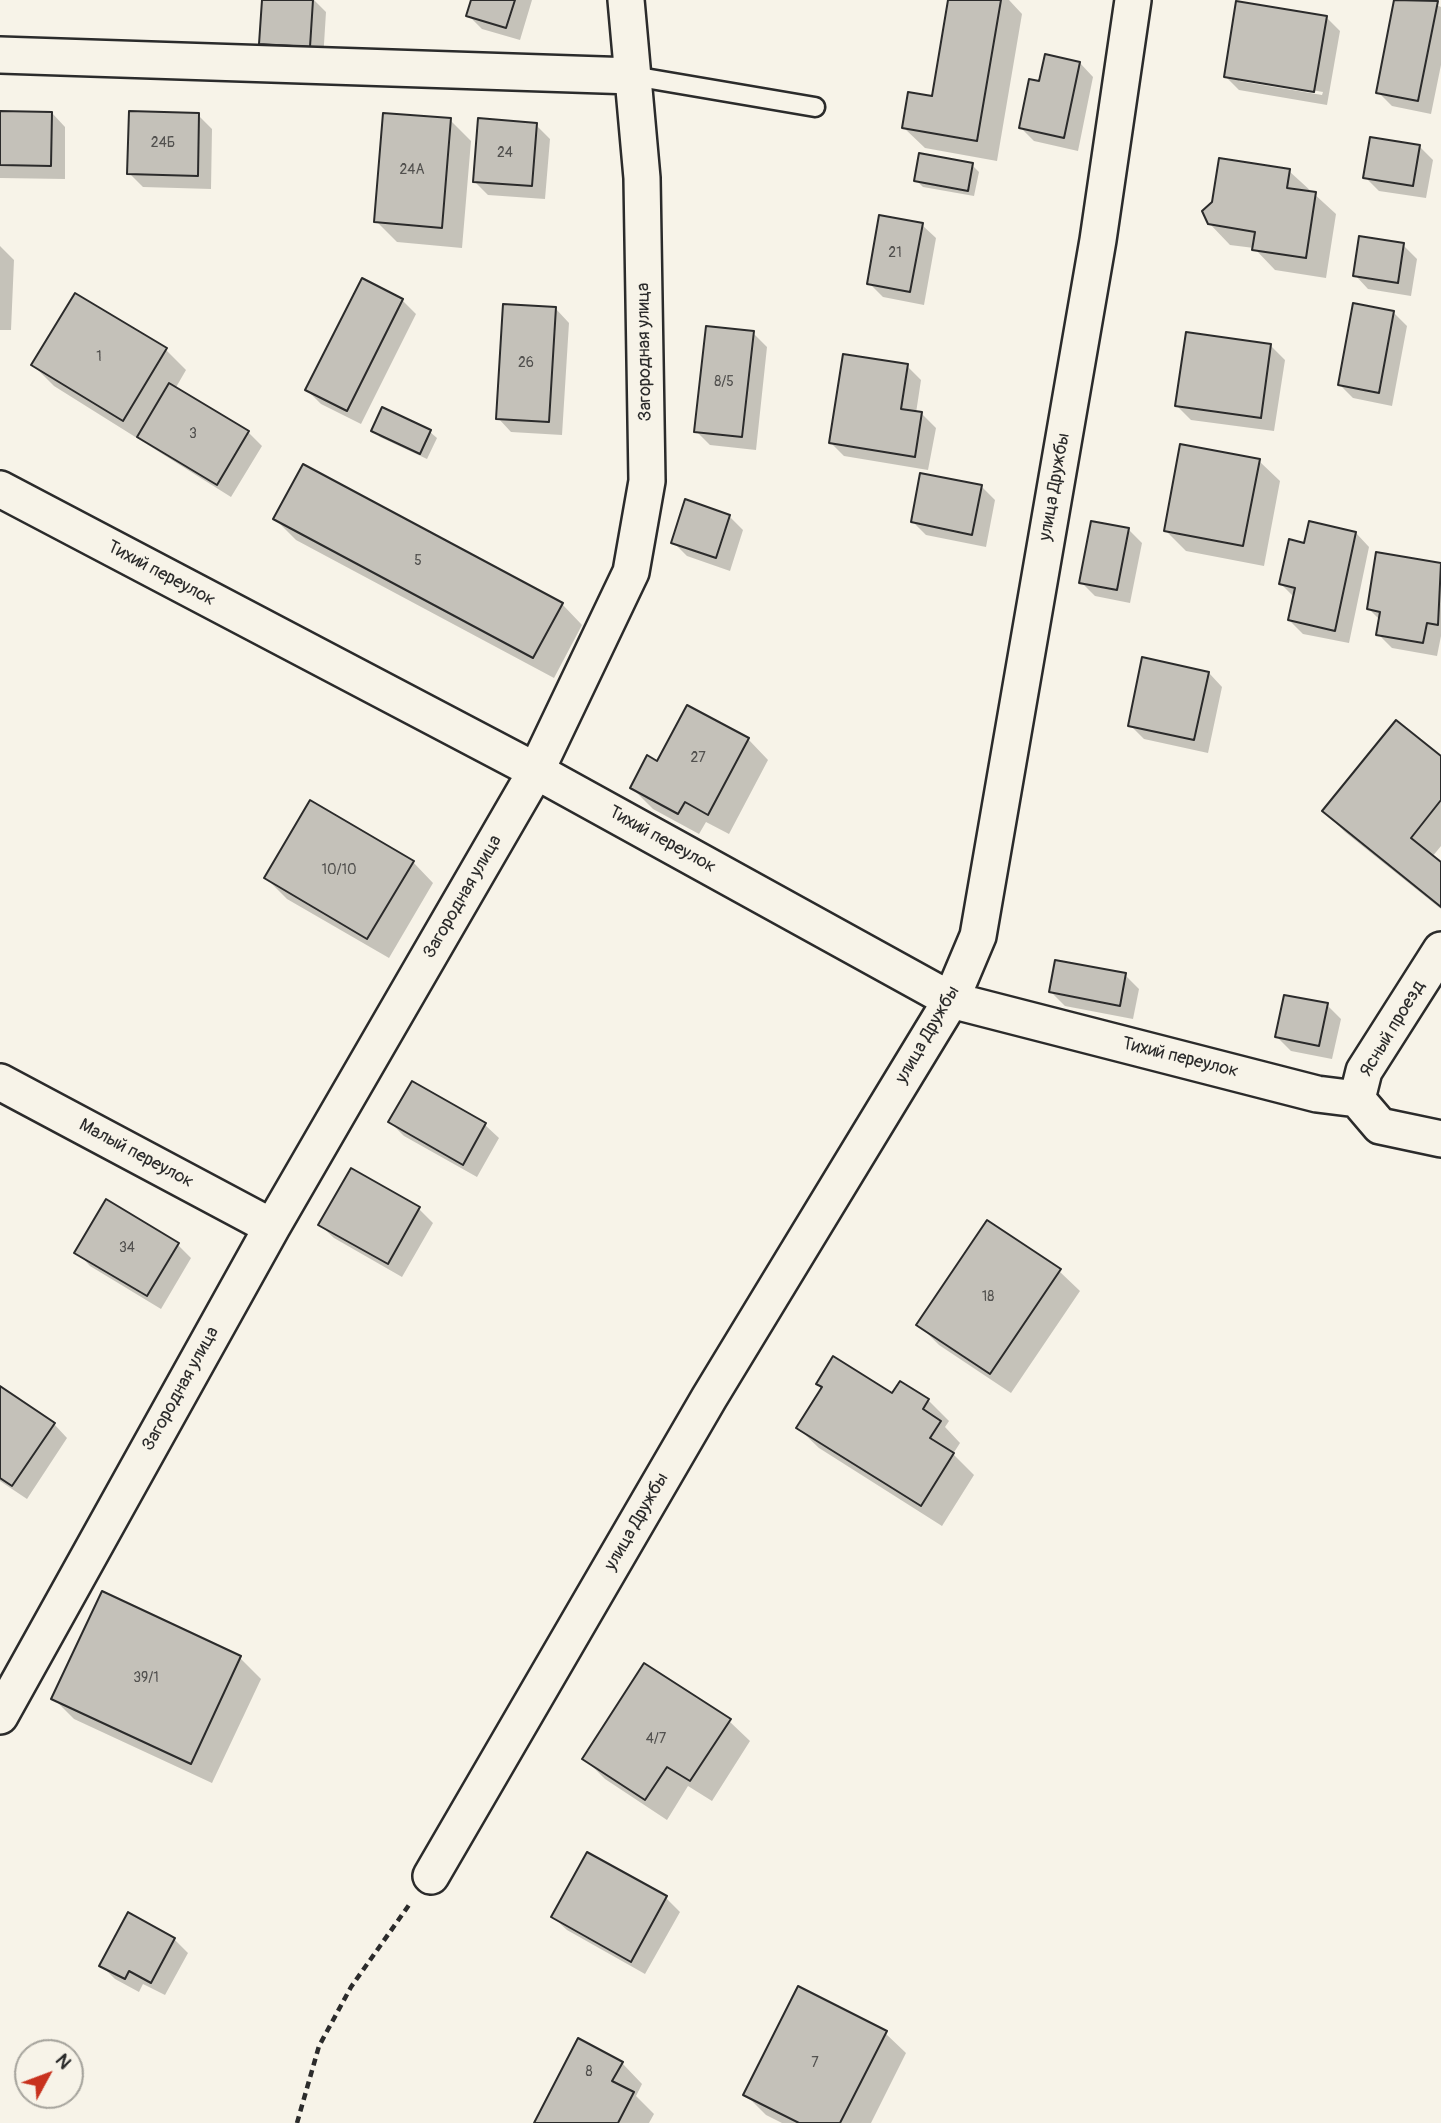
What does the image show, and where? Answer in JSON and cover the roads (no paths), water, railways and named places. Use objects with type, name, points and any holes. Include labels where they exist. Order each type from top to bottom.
[{"type":"street","name":"Загородная улица","points":[[0,1716],[272,1227],[537,771],[631,572],[647,481],[642,178],[626,0]]},
{"type":"street","name":"улица Дружбы","points":[[431,1875],[709,1398],[951,1000],[978,936],[1098,240],[1133,0]]},
{"type":"street","points":[[0,55],[634,76]]},
{"type":"street","name":"Тихий переулок","points":[[0,489],[537,771],[951,1000],[1317,1094],[1357,1099]]},
{"type":"street","name":"Ясный проезд","points":[[1441,950],[1364,1071],[1357,1099],[1381,1126],[1441,1139]]},
{"type":"street","name":"Малый переулок","points":[[0,1082],[272,1227]]},
{"type":"lane","points":[[634,76],[815,107]]}]
